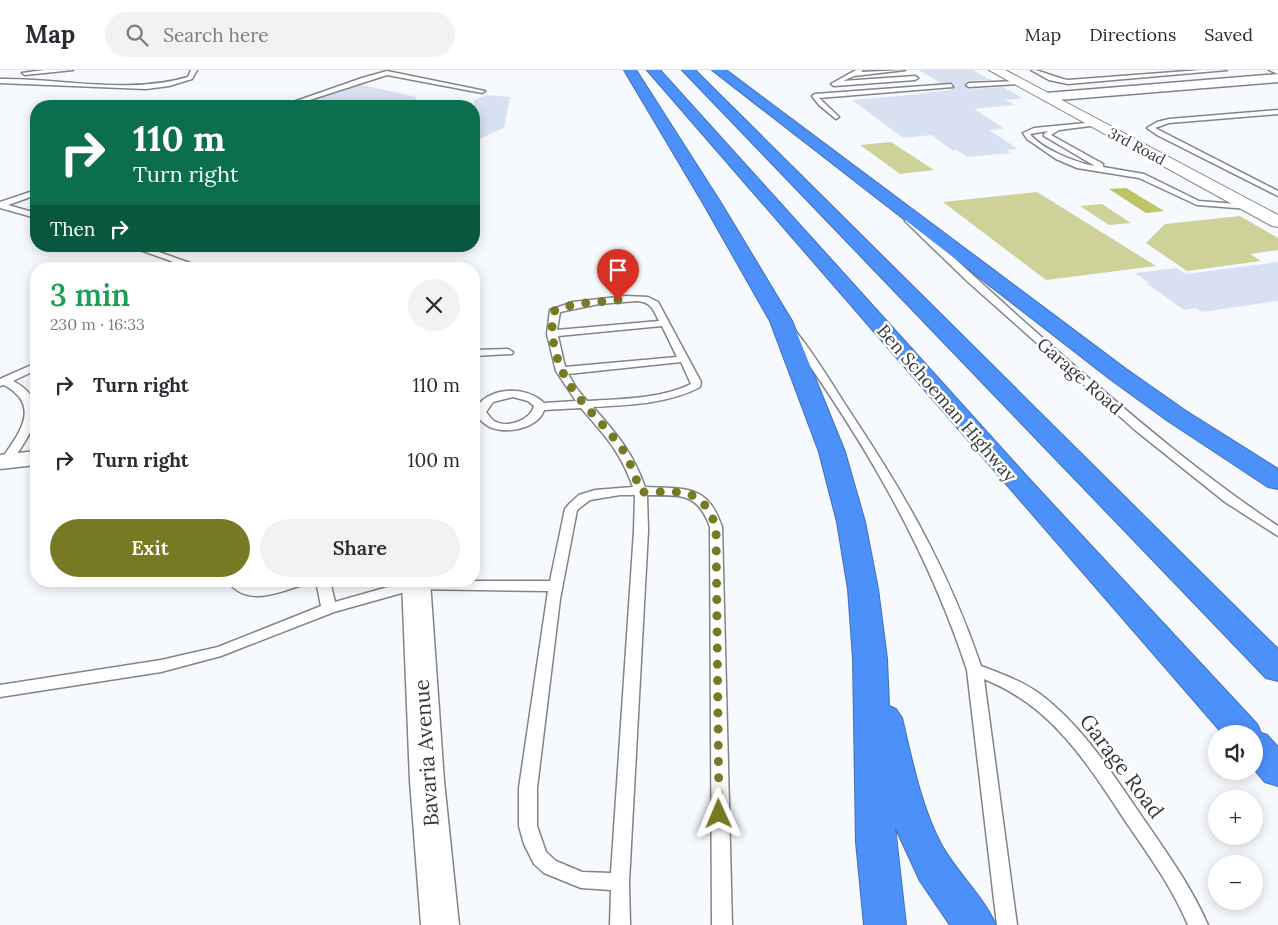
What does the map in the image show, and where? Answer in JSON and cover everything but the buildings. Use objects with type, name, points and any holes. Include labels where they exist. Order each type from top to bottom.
[{"type":"highway","points":[[630,70],[707,195],[781,321],[832,452],[851,522],[863,589],[870,659],[876,842],[884,925]]},
{"type":"highway","name":"Ben Schoeman Highway","points":[[653,70],[1022,488],[1236,725]]},
{"type":"highway","points":[[688,70],[1278,669]]},
{"type":"highway","points":[[718,70],[1132,384],[1177,416],[1278,481]]},
{"type":"highway","points":[[870,659],[896,768],[910,816],[923,849],[940,880],[975,925]]},
{"type":"highway","points":[[1263,754],[1278,771]]},
{"type":"street","name":"3rd Road","points":[[995,70],[1278,222]]},
{"type":"street","points":[[1046,98],[1278,78]]},
{"type":"street","points":[[3,462],[30,459]]},
{"type":"street","name":"Bavaria Avenue","points":[[416,587],[427,782],[440,925]]},
{"type":"lane","points":[[0,75],[70,70]]},
{"type":"lane","points":[[0,82],[46,81],[131,87],[159,85],[184,80],[190,78],[194,70]]},
{"type":"lane","points":[[815,96],[860,70]]},
{"type":"lane","points":[[853,74],[902,70],[929,88]]},
{"type":"lane","points":[[1034,70],[1051,79],[1068,82],[1224,70]]},
{"type":"lane","points":[[1272,70],[1278,72]]},
{"type":"lane","points":[[303,100],[370,77],[387,74],[482,91]]},
{"type":"lane","points":[[834,84],[915,78]]},
{"type":"lane","points":[[969,85],[1018,82]]},
{"type":"lane","points":[[815,96],[951,86]]},
{"type":"lane","points":[[815,96],[821,104],[836,116]]},
{"type":"lane","points":[[1278,112],[1169,122],[1152,125],[1150,128],[1278,194]]},
{"type":"lane","points":[[1096,124],[1034,130],[1026,134],[1029,138],[1059,157],[1080,166],[1141,176]]},
{"type":"lane","points":[[1060,127],[1048,132],[1046,135],[1097,164],[1141,176],[1197,204],[1250,206]]},
{"type":"lane","points":[[0,205],[30,194]]},
{"type":"lane","name":"Garage Road","points":[[894,204],[940,252],[1139,428],[1228,499],[1278,532]]},
{"type":"lane","points":[[0,205],[30,214]]},
{"type":"lane","points":[[151,252],[182,262]]},
{"type":"lane","points":[[540,407],[583,403],[665,397],[690,390],[696,385],[696,382],[655,304],[644,298],[576,304],[555,310],[552,334],[561,371],[572,390],[583,403],[621,447],[641,492],[640,541],[620,882],[620,925]]},
{"type":"lane","points":[[781,321],[812,361],[897,494],[944,586],[975,670],[993,824],[1008,925]]},
{"type":"lane","points":[[552,334],[665,323]]},
{"type":"lane","points":[[480,353],[508,352]]},
{"type":"lane","points":[[561,371],[684,358]]},
{"type":"lane","points":[[2,382],[30,369]]},
{"type":"lane","points":[[2,382],[21,390],[29,401],[30,411],[25,433],[3,462]]},
{"type":"lane","points":[[480,408],[486,402],[508,394],[532,398],[538,402],[540,407],[539,413],[535,418],[518,425],[502,426],[488,422],[480,415]]},
{"type":"lane","points":[[620,882],[581,880],[550,867],[540,858],[533,844],[528,826],[528,788],[556,586],[571,509],[577,502],[595,494],[683,493],[694,496],[706,504],[716,527],[722,925]]},
{"type":"lane","points":[[480,584],[556,586]]},
{"type":"lane","points":[[238,587],[255,592],[275,587]]},
{"type":"lane","points":[[324,587],[329,608]]},
{"type":"lane","points":[[0,691],[161,666],[221,651],[329,608],[402,587]]},
{"type":"lane","name":"Garage Road","points":[[975,670],[1008,683],[1039,701],[1069,730],[1101,772],[1173,877],[1198,925]]},
{"type":"shaded area","points":[[891,142],[934,170],[900,174],[860,145]]},
{"type":"shaded area","points":[[1126,188],[1164,211],[1146,213],[1109,189]]},
{"type":"shaded area","points":[[1037,192],[1156,266],[1046,280],[943,202]]},
{"type":"shaded area","points":[[1102,204],[1131,223],[1109,225],[1080,206]]},
{"type":"shaded area","points":[[1240,216],[1278,238],[1278,250],[1250,254],[1261,261],[1187,271],[1146,243],[1165,224]]},
{"type":"route","points":[[618,300],[576,304],[558,308],[553,313],[552,334],[561,371],[572,390],[621,447],[631,465],[641,492],[683,493],[694,496],[706,504],[711,512],[716,527],[719,814]]}]
